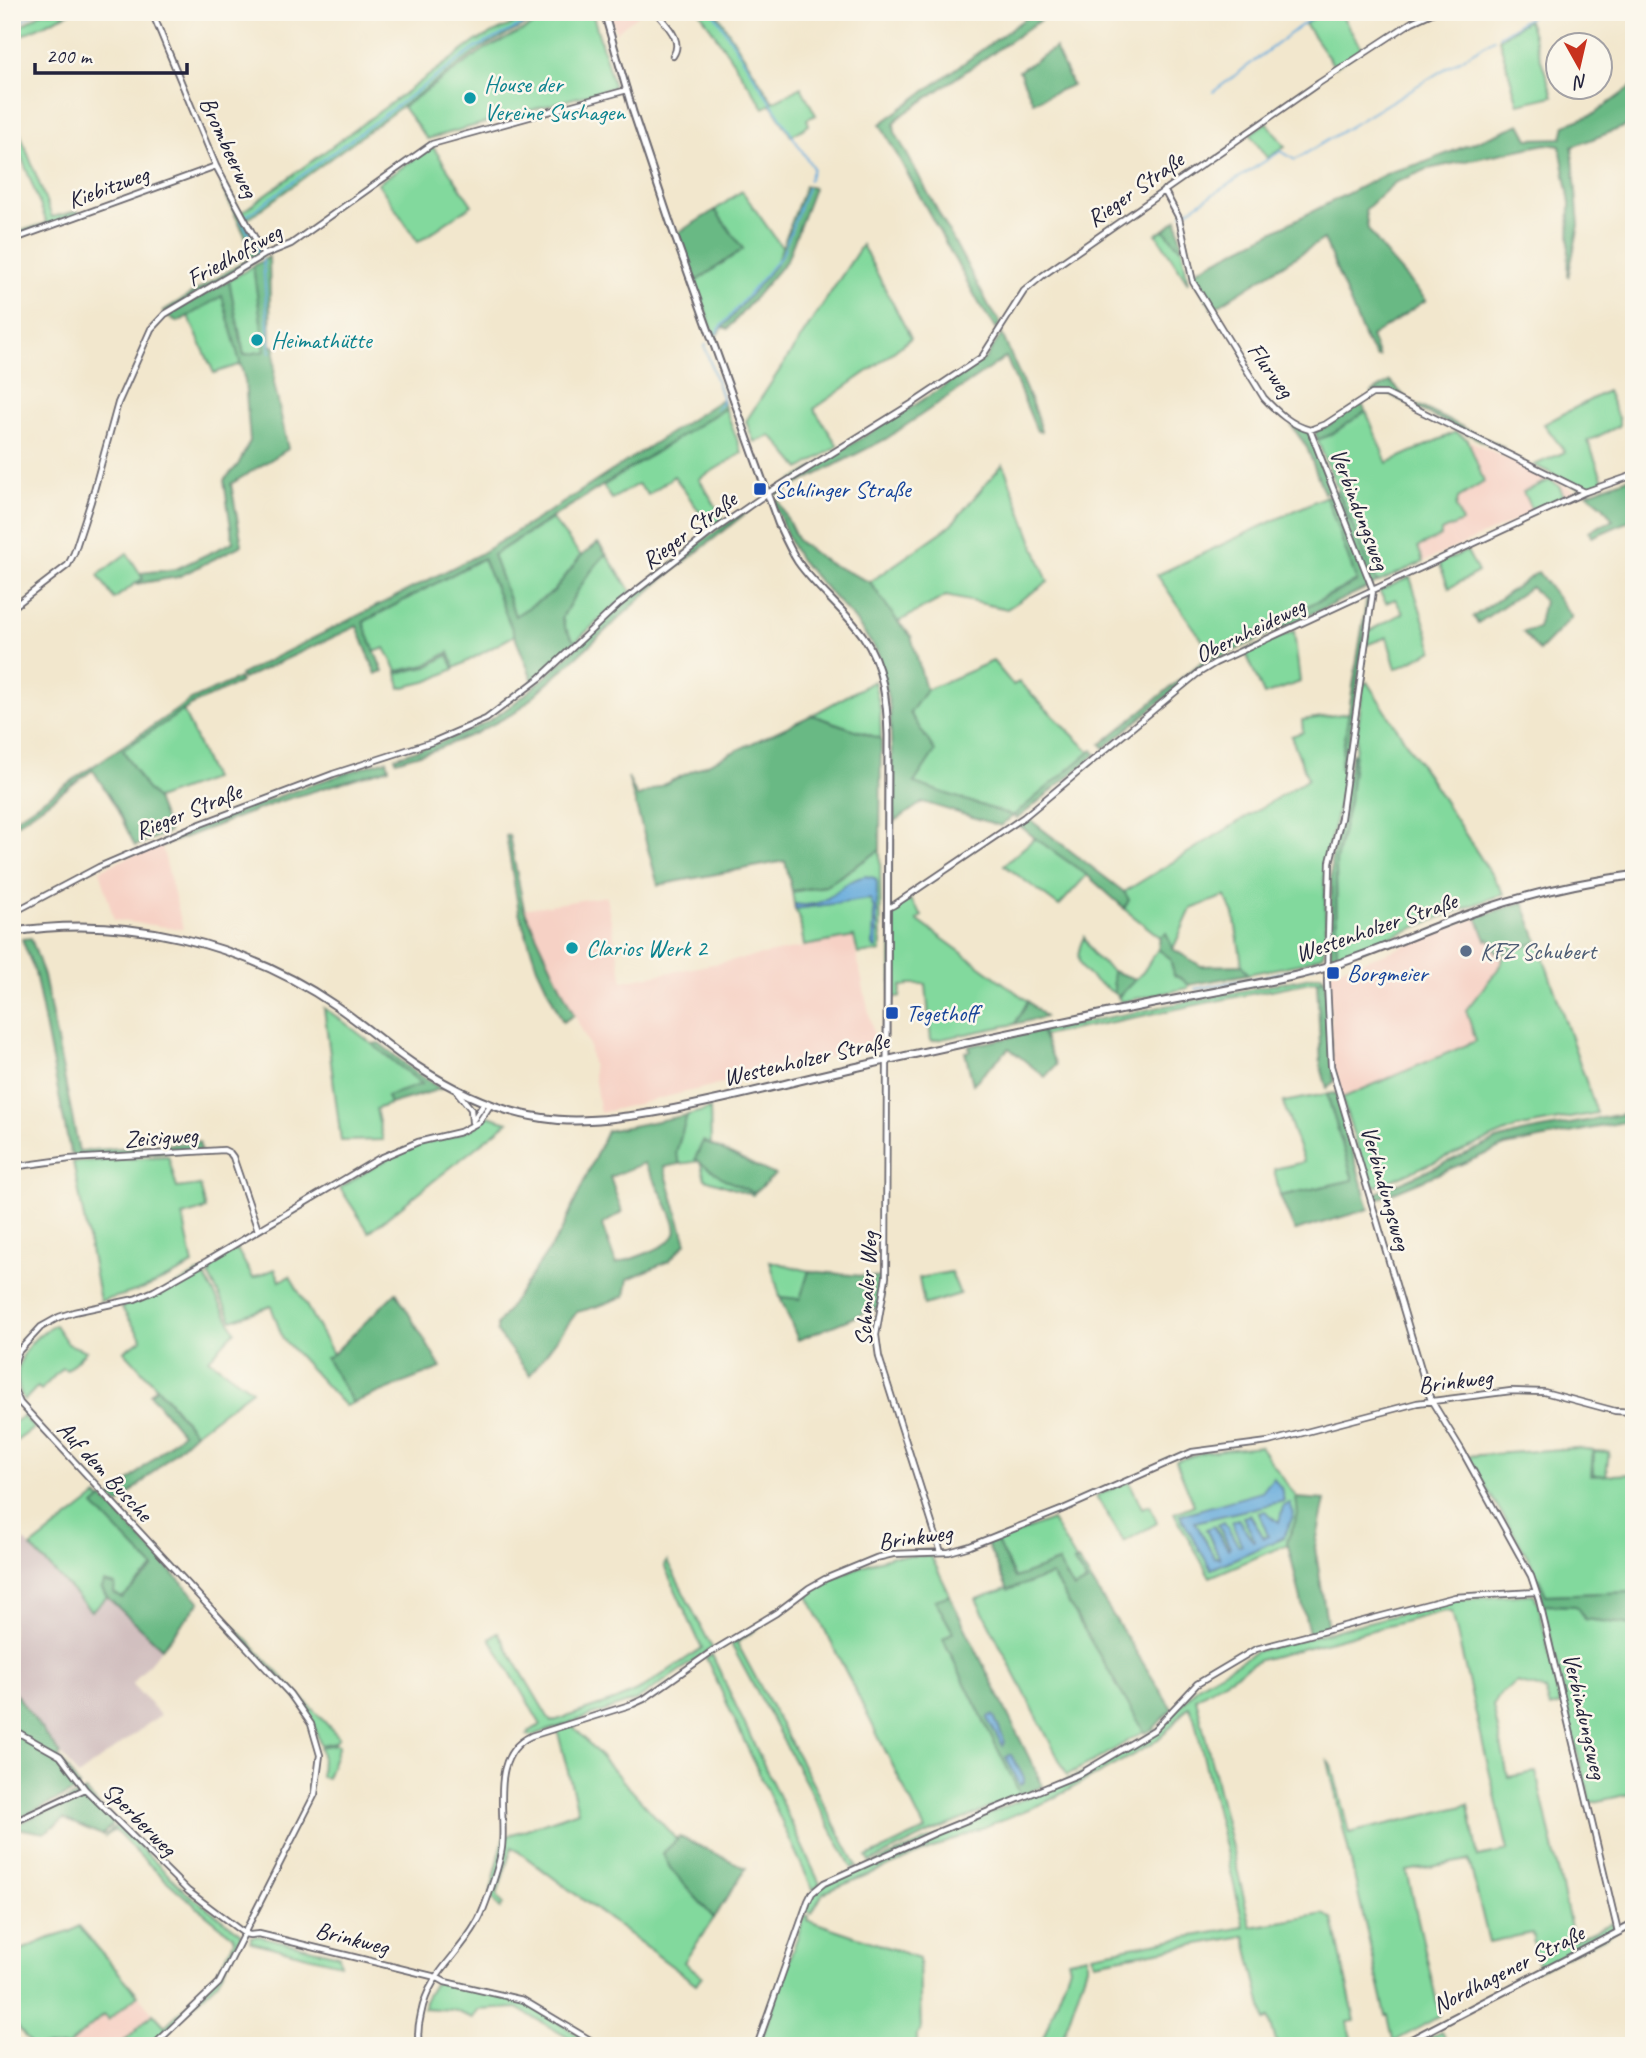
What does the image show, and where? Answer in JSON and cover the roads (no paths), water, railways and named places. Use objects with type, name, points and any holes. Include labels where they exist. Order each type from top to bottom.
[{"type":"main road","name":"Westenholzer Straße","points":[[14,931],[66,927],[124,929],[176,937],[227,951],[293,980],[417,1066],[488,1103],[543,1118],[612,1119],[680,1108],[967,1042],[1279,980],[1327,968],[1477,911],[1536,893],[1634,875]]},
{"type":"street","name":"Brombeerweg","points":[[152,12],[216,166],[264,256]]},
{"type":"street","points":[[604,12],[674,234],[778,523],[798,562],[864,638],[879,669],[887,708],[887,1060]]},
{"type":"street","points":[[656,12],[677,39],[677,50],[673,56]]},
{"type":"street","name":"Rieger Straße","points":[[13,911],[99,866],[190,828],[332,774],[435,741],[486,719],[540,678],[619,604],[713,531],[982,357],[1024,291],[1042,276],[1389,37],[1434,12]]},
{"type":"street","name":"Friedhofsweg","points":[[12,607],[68,565],[91,501],[118,403],[151,329],[165,314],[264,256],[291,244],[432,144],[627,90]]},
{"type":"street","name":"Kiebitzweg","points":[[12,240],[216,166]]},
{"type":"street","name":"Flurweg","points":[[1164,190],[1179,218],[1193,282],[1264,398],[1293,423],[1310,430]]},
{"type":"street","points":[[1310,430],[1326,424],[1373,394],[1386,394],[1585,492]]},
{"type":"street","name":"Verbindungsweg","points":[[1310,430],[1373,590],[1341,818],[1329,862],[1327,968],[1331,1066],[1431,1400],[1531,1576],[1618,1932]]},
{"type":"street","name":"Obernheideweg","points":[[888,908],[1024,817],[1197,674],[1585,492],[1634,475]]},
{"type":"street","points":[[13,911],[14,931]]},
{"type":"street","name":"Schmaler Weg","points":[[887,1060],[886,1277],[876,1340],[879,1357],[941,1552]]},
{"type":"street","points":[[453,1087],[471,1109],[470,1124]]},
{"type":"street","points":[[470,1124],[488,1103]]},
{"type":"street","name":"Auf dem Busche","points":[[153,2046],[219,1983],[315,1794],[320,1755],[311,1724],[290,1694],[20,1404],[14,1390],[13,1367],[18,1352],[41,1327],[59,1317],[135,1299],[154,1291],[378,1158],[418,1142],[460,1132],[470,1124]]},
{"type":"street","name":"Zeisigweg","points":[[12,1167],[70,1159],[224,1150],[233,1157],[258,1230]]},
{"type":"street","name":"Brinkweg","points":[[419,2046],[417,2034],[424,1999],[436,1977],[477,1923],[488,1895],[502,1849],[503,1770],[512,1750],[520,1741],[531,1736],[644,1699],[711,1652],[776,1613],[825,1579],[876,1558],[893,1554],[959,1549],[1028,1524],[1192,1452],[1268,1442],[1431,1400],[1511,1391],[1544,1392],[1615,1411],[1634,1412]]},
{"type":"street","points":[[757,2046],[808,1901],[812,1893],[824,1884],[933,1834],[1082,1773],[1154,1730],[1197,1684],[1256,1649],[1455,1597],[1536,1592]]},
{"type":"street","name":"Sperberweg","points":[[12,1729],[60,1756],[85,1789],[188,1891],[245,1934]]},
{"type":"street","points":[[12,1823],[85,1789]]},
{"type":"street","points":[[251,1924],[259,1934]]},
{"type":"street","name":"Nordhagener Straße","points":[[1399,2046],[1634,1924]]},
{"type":"street","name":"Brinkweg","points":[[245,1934],[259,1934],[436,1977]]},
{"type":"street","points":[[436,1977],[446,1982],[523,2000],[600,2046]]},
{"type":"water","points":[[866,876],[875,878],[877,882],[877,948],[873,945],[874,909],[870,899],[795,909],[795,904],[807,905],[825,900],[847,883]]},
{"type":"water","points":[[1273,1478],[1281,1488],[1284,1501],[1195,1522],[1214,1557],[1220,1558],[1206,1529],[1213,1526],[1228,1549],[1230,1547],[1218,1525],[1224,1522],[1238,1545],[1242,1545],[1231,1522],[1238,1519],[1253,1541],[1255,1540],[1243,1517],[1250,1515],[1264,1538],[1268,1536],[1259,1513],[1265,1511],[1279,1522],[1283,1507],[1290,1503],[1294,1514],[1284,1537],[1211,1569],[1180,1515],[1262,1492]]},
{"type":"water","points":[[991,1715],[994,1716],[1005,1742],[1003,1746],[988,1720]]},
{"type":"water","points":[[1009,1755],[1024,1778],[1020,1785],[1006,1757]]},
{"type":"waterway","points":[[12,27],[37,12]]},
{"type":"waterway","points":[[246,216],[477,47],[548,12]]},
{"type":"waterway","points":[[713,12],[813,168],[809,180]]},
{"type":"waterway","points":[[1213,92],[1319,12]]},
{"type":"waterway","points":[[1499,36],[1534,14]]},
{"type":"waterway","points":[[1182,214],[1281,151],[1295,160],[1494,39]]},
{"type":"waterway","points":[[716,333],[782,255],[807,188]]},
{"type":"waterway","points":[[241,220],[260,254]]},
{"type":"waterway","points":[[263,260],[270,352]]},
{"type":"waterway","points":[[706,344],[722,397],[722,403],[716,409]]},
{"type":"waterway","points":[[1195,989],[1315,965]]},
{"type":"place","name":"House der Vereine Sushagen","points":[[470,98]]},
{"type":"place","name":"Heimathütte","points":[[257,340]]},
{"type":"place","name":"Schlinger Straße","points":[[760,489]]},
{"type":"place","name":"Clarios Werk 2","points":[[572,948]]},
{"type":"place","name":"KFZ Schubert","points":[[1466,951]]},
{"type":"place","name":"Borgmeier","points":[[1333,973]]},
{"type":"place","name":"Tegethoff","points":[[892,1013]]}]
